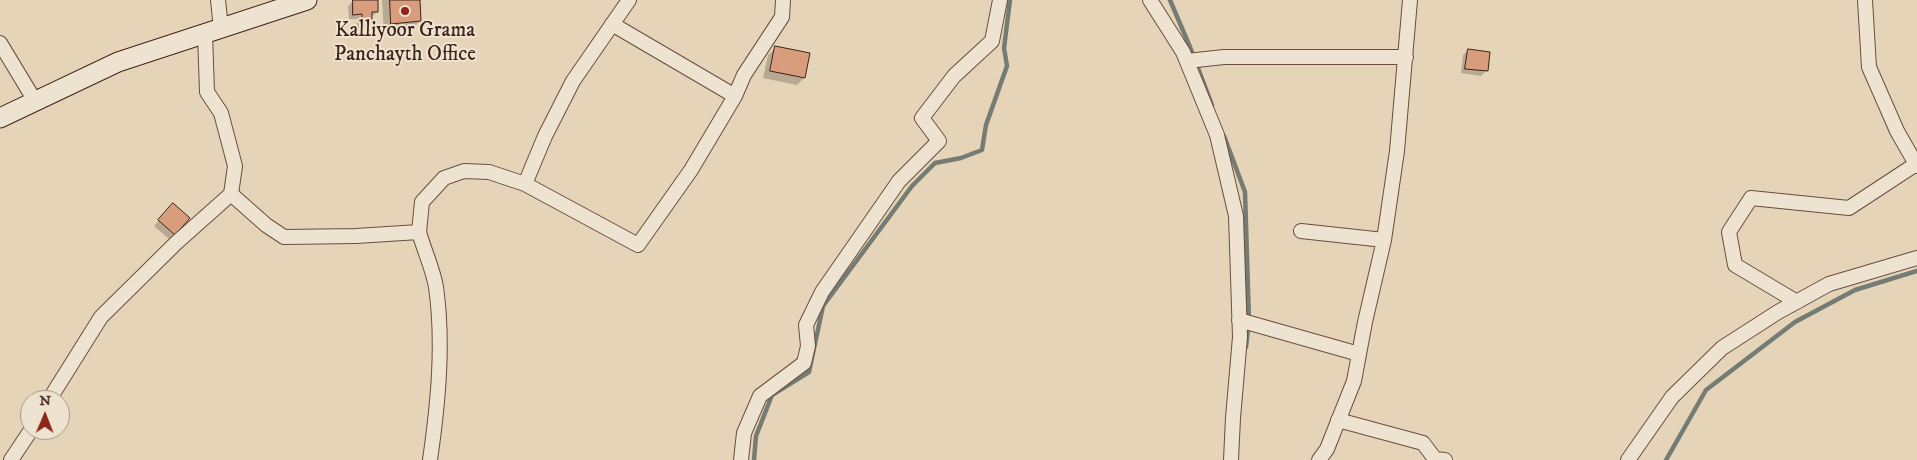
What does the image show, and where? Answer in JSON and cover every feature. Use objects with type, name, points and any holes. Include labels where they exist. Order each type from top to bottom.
[{"type":"main road","points":[[0,118],[118,62],[307,0]]},
{"type":"street","points":[[56,390],[101,317],[176,243],[231,194],[235,166],[221,113],[207,92],[218,0]]},
{"type":"street","points":[[526,184],[545,136],[573,81],[629,0]]},
{"type":"street","points":[[430,460],[435,423],[439,344],[436,286],[419,232],[422,202],[444,178],[464,171],[489,172],[526,184],[638,245],[691,170],[735,96],[744,74],[782,17],[782,0]]},
{"type":"street","points":[[741,460],[744,433],[760,396],[804,364],[808,346],[806,325],[822,292],[899,180],[939,141],[922,118],[954,76],[992,41],[1000,0]]},
{"type":"street","points":[[1150,0],[1188,61],[1217,134],[1236,216],[1240,337],[1232,418],[1231,460]]},
{"type":"street","points":[[1320,460],[1327,449],[1354,381],[1384,240],[1397,151],[1410,0]]},
{"type":"street","points":[[1797,302],[1735,265],[1729,232],[1751,198],[1849,208],[1916,165],[1897,131],[1869,67],[1865,0]]},
{"type":"street","points":[[612,24],[735,96]]},
{"type":"street","points":[[0,43],[35,101]]},
{"type":"street","points":[[1188,61],[1224,57],[1406,57]]},
{"type":"street","points":[[231,194],[266,225],[284,237],[356,236],[419,232]]},
{"type":"street","points":[[1302,231],[1384,240]]},
{"type":"street","points":[[1628,460],[1672,397],[1722,348],[1828,284],[1917,258]]},
{"type":"street","points":[[1240,320],[1359,354]]},
{"type":"street","points":[[1338,420],[1423,443],[1438,460]]},
{"type":"street","points":[[11,460],[24,440]]},
{"type":"building","points":[[353,0],[378,0],[378,12],[372,12],[372,23],[362,23],[362,14],[353,15]]},
{"type":"building","name":"Kalliyoor Grama Panchayth Office","points":[[390,0],[420,0],[421,21],[391,24]]},
{"type":"building","points":[[775,46],[810,53],[805,78],[770,71]]},
{"type":"building","points":[[1468,49],[1490,52],[1488,71],[1465,69]]},
{"type":"building","points":[[173,203],[190,218],[175,235],[158,220]]},
{"type":"waterway","points":[[754,460],[756,436],[772,395],[809,372],[823,306],[912,186],[935,163],[961,158],[982,150],[986,125],[1007,66],[1004,48],[1010,0]]},
{"type":"waterway","points":[[1170,0],[1212,105]]},
{"type":"waterway","points":[[1224,136],[1245,192],[1249,321],[1246,347]]},
{"type":"waterway","points":[[1666,460],[1706,390],[1795,322],[1855,290],[1917,271]]},
{"type":"place","name":"Kalliyoor Grama Panchayth Office","points":[[405,11]]}]
